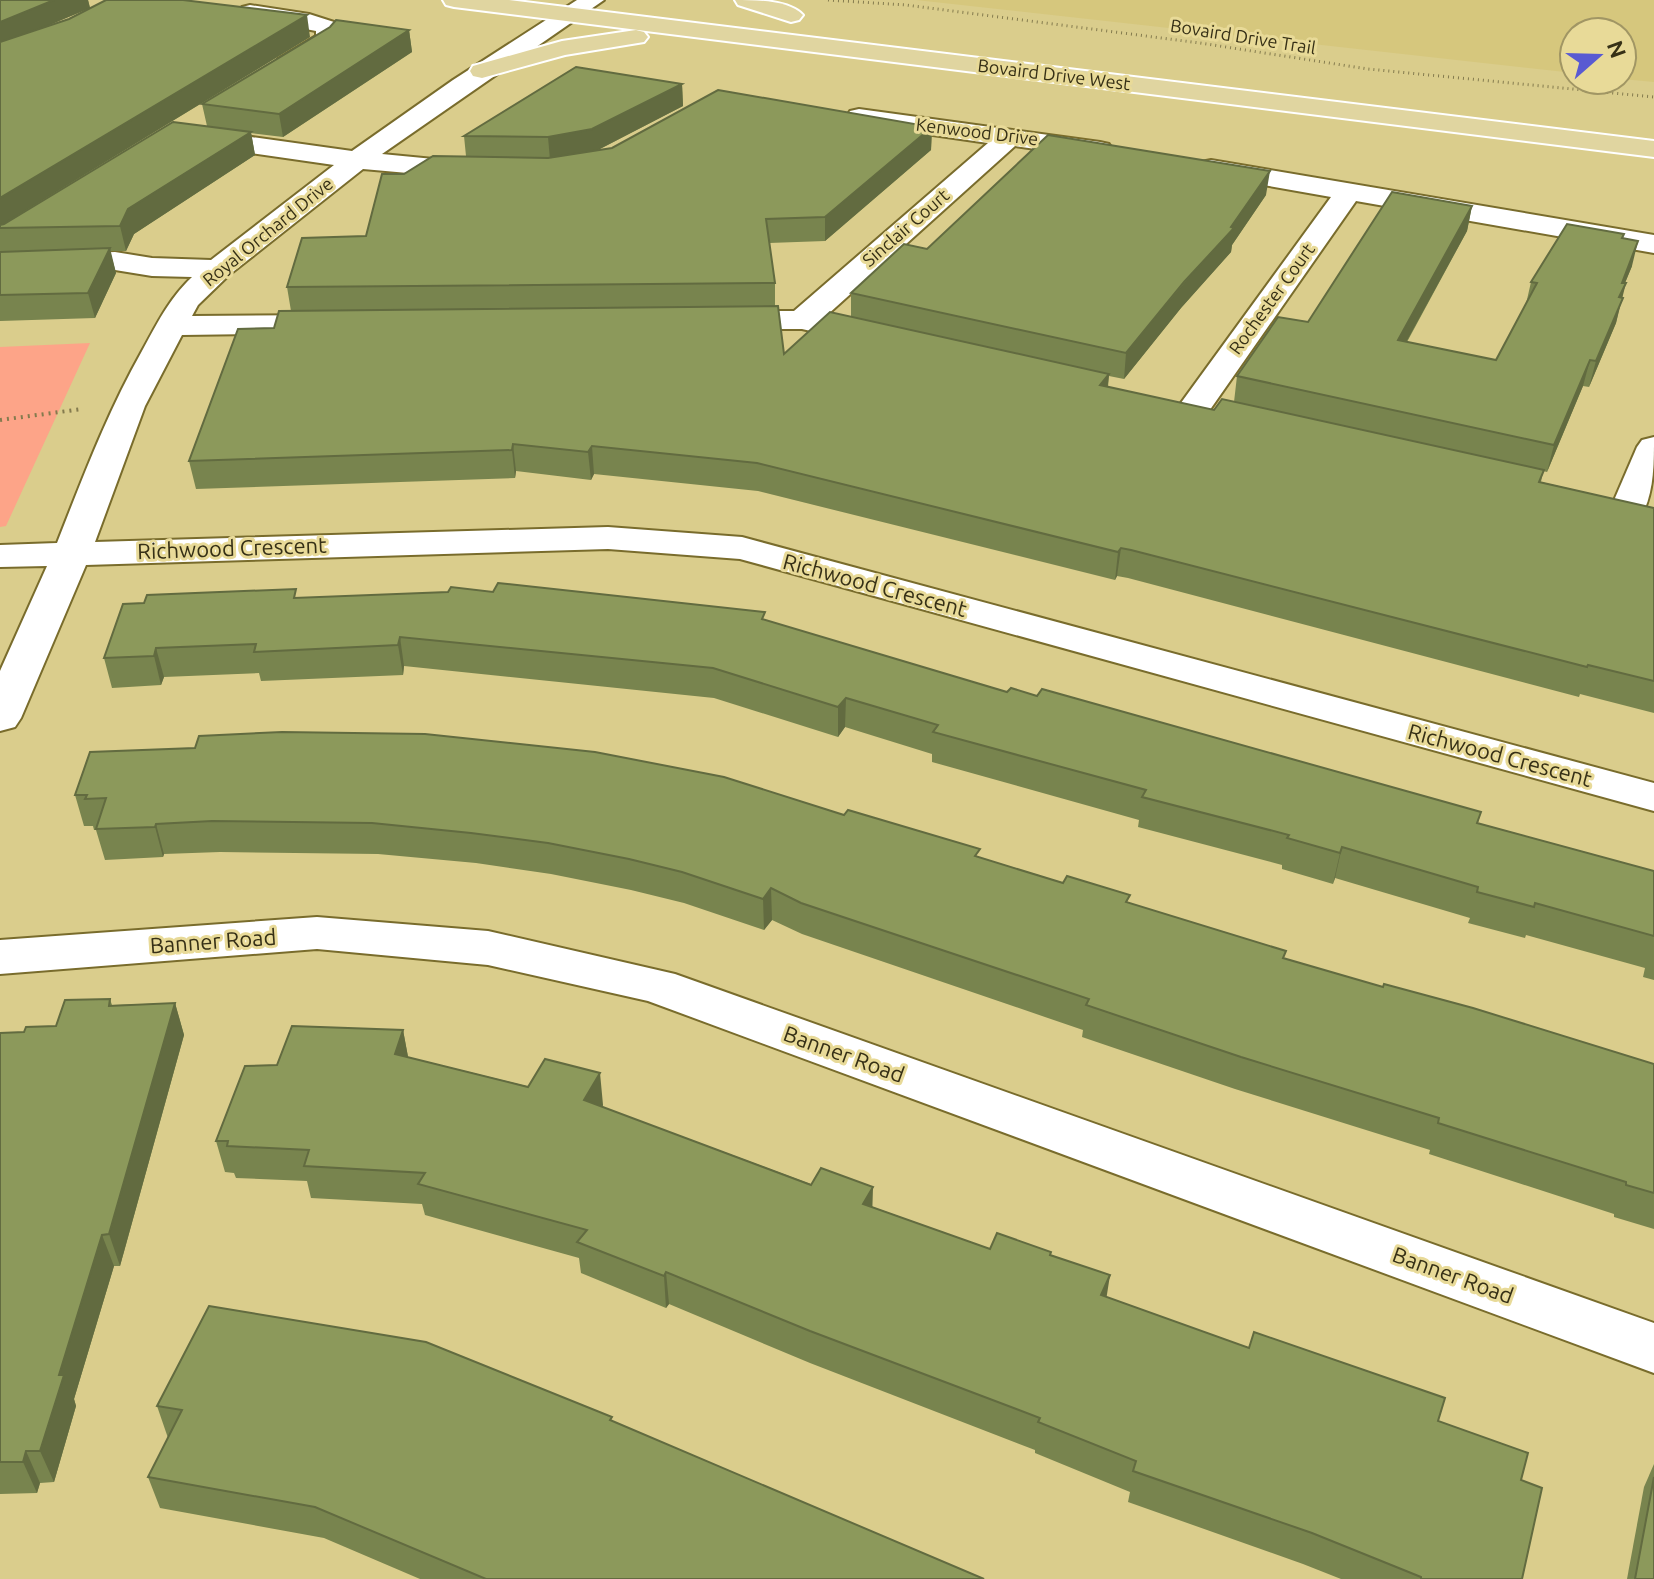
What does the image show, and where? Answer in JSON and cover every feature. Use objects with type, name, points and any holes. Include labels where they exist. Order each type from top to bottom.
[{"type":"main road","points":[[427,0],[472,16],[488,30],[493,47],[472,78]]},
{"type":"main road","name":"Bovaird Drive West","points":[[454,0],[1654,149]]},
{"type":"main road","points":[[738,4],[791,15],[825,9]]},
{"type":"main road","points":[[472,78],[562,48],[655,34],[758,38]]},
{"type":"street","name":"Royal Orchard Drive","points":[[0,718],[72,553],[128,406],[185,301],[218,269],[357,160],[472,78],[593,0]]},
{"type":"street","points":[[223,8],[319,23],[329,32],[324,41],[261,80]]},
{"type":"street","name":"Kenwood Drive","points":[[826,113],[1119,153]]},
{"type":"street","points":[[198,118],[168,137],[452,170],[494,171]]},
{"type":"street","name":"Sinclair Court","points":[[802,320],[1011,136]]},
{"type":"street","points":[[1180,163],[1654,244]]},
{"type":"street","name":"Rochester Court","points":[[1195,407],[1350,190]]},
{"type":"street","points":[[0,265],[115,261],[152,267],[218,269]]},
{"type":"street","points":[[691,321],[802,320],[908,343]]},
{"type":"street","points":[[169,326],[373,324]]},
{"type":"street","points":[[1627,504],[1654,447]]},
{"type":"street","name":"Richwood Crescent","points":[[0,556],[608,538],[742,548],[1654,797]]},
{"type":"street","name":"Banner Road","points":[[0,957],[317,933],[488,948],[658,986],[1654,1348]]},
{"type":"path","name":"Bovaird Drive Trail","points":[[825,9],[906,5],[1200,43],[1368,69],[1654,97]]},
{"type":"path","points":[[0,420],[128,406]]},
{"type":"shaded area","points":[[916,0],[1654,0],[1654,82],[1638,80],[1638,16],[1558,16],[1558,71]]},
{"type":"shaded area","points":[[90,343],[6,526],[0,527],[0,347]]},
{"type":"building","points":[[0,0],[54,0],[0,22]]},
{"type":"building","points":[[106,0],[183,0],[307,15],[0,198],[0,42],[69,19]]},
{"type":"building","points":[[336,20],[409,30],[279,114],[202,104],[330,27]]},
{"type":"building","points":[[576,67],[682,84],[592,129],[548,137],[464,136]]},
{"type":"building","points":[[718,90],[932,127],[825,217],[766,219],[775,283],[287,287],[302,238],[366,236],[382,174],[404,174],[433,156],[548,158],[612,148]]},
{"type":"building","points":[[173,122],[251,132],[128,209],[120,226],[0,228],[0,225]]},
{"type":"building","points":[[1048,135],[1270,171],[1231,227],[1234,228],[1184,282],[1126,353],[851,293],[904,244],[927,249]]},
{"type":"building","points":[[1392,192],[1472,206],[1398,340],[1496,360],[1537,283],[1531,282],[1567,224],[1624,234],[1622,238],[1638,241],[1622,283],[1626,283],[1619,297],[1623,298],[1596,361],[1590,360],[1554,445],[1237,376],[1278,317],[1308,322]]},
{"type":"building","points":[[110,248],[88,293],[0,295],[0,252]]},
{"type":"building","points":[[778,306],[784,354],[830,312],[1109,374],[1100,385],[1214,410],[1222,399],[1544,470],[1539,482],[1654,508],[1654,681],[1587,667],[1131,550],[1121,548],[1118,552],[757,463],[592,446],[588,452],[513,444],[512,450],[189,461],[238,329],[274,328],[279,311]]},
{"type":"building","points":[[498,583],[765,612],[762,619],[1007,692],[1011,688],[1037,696],[1042,689],[1481,812],[1477,823],[1654,871],[1654,936],[1535,903],[1534,907],[1477,892],[1478,887],[1342,847],[1340,853],[1287,838],[1289,835],[1142,797],[1146,790],[933,732],[938,725],[846,698],[838,707],[713,668],[400,637],[398,645],[254,652],[256,644],[156,648],[154,656],[104,658],[123,604],[144,603],[147,595],[296,589],[294,598],[448,592],[451,587],[493,592]]},
{"type":"building","points":[[282,732],[425,734],[595,752],[724,777],[844,815],[848,810],[980,849],[975,856],[1063,883],[1067,876],[1130,895],[1126,902],[1286,951],[1283,958],[1383,987],[1384,984],[1473,1008],[1654,1064],[1654,1193],[1438,1123],[1439,1118],[1086,1005],[1089,999],[801,903],[771,888],[763,899],[682,872],[548,843],[372,823],[212,821],[96,829],[106,798],[85,799],[87,795],[75,795],[90,752],[195,748],[199,736]]},
{"type":"building","points":[[110,999],[109,1006],[175,1003],[109,1234],[102,1235],[59,1375],[64,1375],[40,1451],[26,1451],[23,1462],[0,1462],[0,1033],[24,1032],[26,1027],[56,1026],[65,1000]]},
{"type":"building","points":[[292,1026],[403,1030],[395,1054],[528,1087],[545,1059],[600,1073],[584,1100],[811,1185],[821,1168],[873,1187],[863,1204],[990,1249],[997,1233],[1051,1252],[1050,1255],[1110,1275],[1101,1295],[1249,1348],[1254,1332],[1445,1398],[1438,1421],[1528,1453],[1521,1480],[1542,1488],[1522,1579],[1421,1579],[1312,1533],[1133,1471],[1136,1461],[1038,1422],[1040,1418],[810,1331],[666,1272],[664,1276],[577,1242],[587,1230],[418,1184],[425,1173],[304,1166],[309,1150],[227,1146],[228,1141],[216,1141],[245,1066],[277,1065]]},
{"type":"building","points":[[209,1306],[426,1342],[612,1417],[610,1420],[984,1579],[486,1579],[315,1507],[148,1477],[182,1410],[157,1406]]},
{"type":"building","points":[[1654,1477],[1654,1579],[1635,1579]]}]
